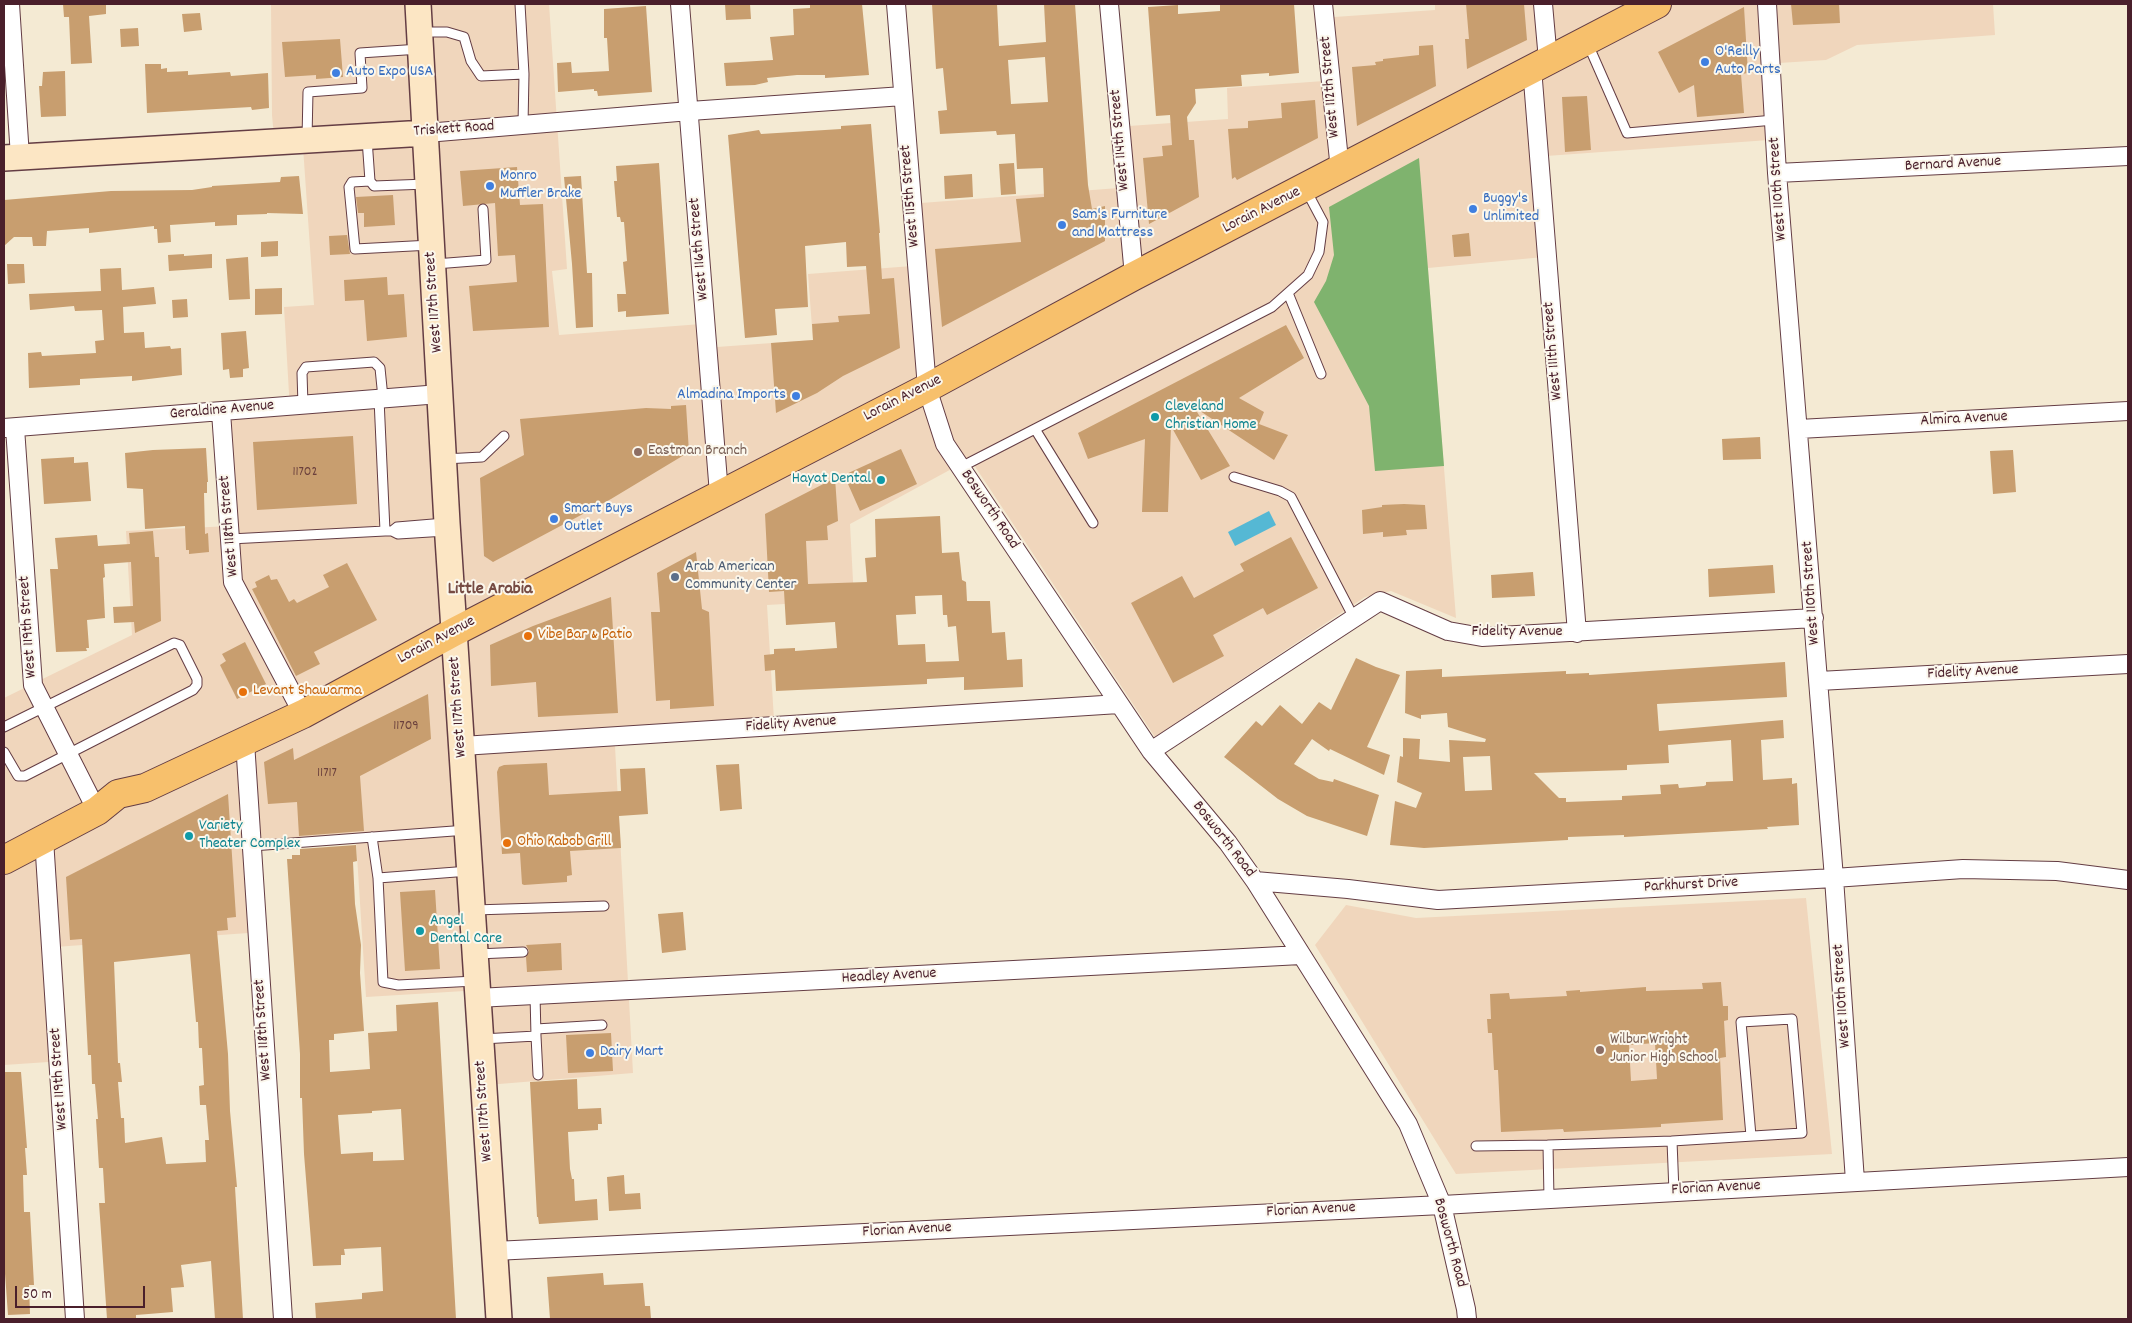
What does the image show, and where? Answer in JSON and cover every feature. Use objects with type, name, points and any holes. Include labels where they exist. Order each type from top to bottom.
[{"type":"main road","name":"West 117th Street","points":[[418,4],[447,527],[499,1319]]},
{"type":"main road","name":"Lorain Avenue","points":[[4,860],[97,811],[118,794],[146,788],[303,714],[454,632],[926,388],[1134,276],[1305,189],[1657,4]]},
{"type":"main road","name":"Triskett Road","points":[[12,158],[426,132]]},
{"type":"street","points":[[10,4],[12,158]]},
{"type":"street","name":"West 116th Street","points":[[680,4],[690,110],[719,494]]},
{"type":"street","name":"West 115th Street","points":[[896,4],[926,388]]},
{"type":"street","name":"West 114th Street","points":[[1109,4],[1134,276]]},
{"type":"street","name":"West 112th Street","points":[[1323,4],[1340,170]]},
{"type":"street","name":"West 111th Street","points":[[1543,4],[1540,64],[1577,633]]},
{"type":"street","name":"West 110th Street","points":[[1767,4],[1777,173],[1814,618],[1856,1181]]},
{"type":"street","name":"Triskett Road","points":[[426,132],[690,110],[903,96]]},
{"type":"street","name":"Bernard Avenue","points":[[1777,173],[2128,156]]},
{"type":"street","name":"Bosworth Road","points":[[926,388],[945,444],[1151,751],[1228,843],[1255,881],[1408,1124],[1442,1205],[1467,1319]]},
{"type":"street","name":"Geraldine Avenue","points":[[10,428],[440,394]]},
{"type":"street","name":"Almira Avenue","points":[[1799,429],[2128,411]]},
{"type":"street","name":"West 118th Street","points":[[221,412],[233,582],[303,714]]},
{"type":"street","name":"West 119th Street","points":[[10,428],[33,685],[97,811]]},
{"type":"street","name":"Fidelity Avenue","points":[[1151,751],[1380,601],[1448,631],[1482,637],[1814,618]]},
{"type":"street","name":"Fidelity Avenue","points":[[1818,681],[2128,664]]},
{"type":"street","name":"Fidelity Avenue","points":[[462,746],[1119,704]]},
{"type":"street","name":"West 118th Street","points":[[245,742],[283,1319]]},
{"type":"street","name":"West 119th Street","points":[[44,839],[75,1319]]},
{"type":"street","name":"Parkhurst Drive","points":[[1255,881],[1348,889],[1438,900],[1962,869],[2057,871],[2128,880]]},
{"type":"street","name":"Headley Avenue","points":[[476,989],[535,995],[1301,955]]},
{"type":"street","name":"Florian Avenue","points":[[494,1251],[1442,1205],[2128,1167]]},
{"type":"lane","points":[[520,4],[524,74],[523,124]]},
{"type":"lane","points":[[307,140],[308,92],[362,88],[360,53],[420,41],[447,32],[464,37],[471,61],[481,76],[524,74]]},
{"type":"lane","points":[[1586,40],[1627,134],[1774,120]]},
{"type":"lane","points":[[367,136],[370,181],[374,186],[428,184]]},
{"type":"lane","points":[[370,181],[352,182],[349,187],[354,249],[486,260],[483,209]]},
{"type":"lane","points":[[961,467],[1272,307],[1308,275],[1319,252],[1323,222],[1305,189]]},
{"type":"lane","points":[[1288,293],[1322,374]]},
{"type":"lane","points":[[303,405],[302,372],[306,367],[374,362],[380,368],[389,531]]},
{"type":"lane","points":[[1035,429],[1093,522]]},
{"type":"lane","points":[[444,459],[482,456],[504,436]]},
{"type":"lane","points":[[1234,477],[1280,491],[1291,497],[1354,618]]},
{"type":"lane","points":[[230,539],[389,531],[397,526],[447,527]]},
{"type":"lane","points":[[4,727],[174,643],[180,645],[197,679],[197,685],[193,690],[25,776],[18,776],[4,752]]},
{"type":"lane","points":[[252,846],[467,830]]},
{"type":"lane","points":[[372,837],[378,878],[383,982],[398,985],[476,989]]},
{"type":"lane","points":[[378,878],[469,871]]},
{"type":"lane","points":[[472,910],[604,906]]},
{"type":"lane","points":[[474,954],[523,952]]},
{"type":"lane","points":[[535,995],[538,1075]]},
{"type":"lane","points":[[1476,1146],[1672,1141],[1802,1133],[1792,1019],[1741,1022],[1751,1136]]},
{"type":"lane","points":[[480,1039],[602,1025]]},
{"type":"lane","points":[[1672,1141],[1674,1192]]},
{"type":"lane","points":[[1548,1145],[1549,1199]]},
{"type":"shaded area","points":[[271,4],[549,4],[567,269],[552,271],[559,335],[714,323],[717,347],[813,340],[808,274],[925,265],[921,203],[1132,187],[1129,126],[1228,119],[1227,88],[1324,81],[1320,18],[1435,10],[1435,4],[1993,4],[1995,35],[1857,45],[1826,60],[1779,63],[1783,139],[1546,156],[1554,256],[1428,268],[1456,618],[1391,591],[1365,597],[1155,737],[970,459],[850,524],[854,600],[767,605],[774,720],[614,728],[633,1073],[487,1085],[481,990],[366,997],[356,840],[257,850],[262,932],[55,947],[63,1061],[4,1065],[4,698],[132,635],[126,531],[231,526],[224,416],[290,411],[284,307],[314,305],[303,147],[275,148],[272,115]]},
{"type":"shaded area","name":"Wilbur Wright Junior High School","points":[[1806,898],[1832,1154],[1456,1174],[1315,945],[1346,905],[1416,918]]},
{"type":"green space","points":[[1419,158],[1444,466],[1375,471],[1369,406],[1314,302],[1326,281],[1334,255],[1329,207]]},
{"type":"water","points":[[1269,511],[1276,525],[1235,546],[1228,532]]},
{"type":"building","points":[[63,4],[106,4],[106,14],[89,16],[92,63],[71,64],[69,17],[64,17]]},
{"type":"building","points":[[725,4],[750,4],[751,19],[726,20]]},
{"type":"building","points":[[810,4],[862,4],[869,75],[825,78],[825,75],[797,75],[767,78],[768,82],[755,85],[726,86],[724,63],[773,60],[770,37],[794,35],[793,9],[810,8]]},
{"type":"building","points":[[932,4],[997,4],[999,46],[1046,42],[1044,4],[1075,4],[1088,185],[1092,209],[1105,206],[1105,241],[942,327],[935,249],[1021,242],[1016,199],[1044,197],[1043,168],[1017,169],[1015,134],[997,135],[996,131],[940,134],[938,111],[947,110],[943,68],[936,69]],"holes":[[[1045,57],[1048,102],[1011,104],[1008,60]]]},
{"type":"building","points":[[1294,4],[1299,73],[1269,76],[1269,73],[1241,75],[1242,86],[1195,89],[1196,103],[1187,117],[1189,140],[1194,140],[1199,197],[1149,224],[1143,158],[1163,156],[1162,146],[1172,145],[1170,115],[1156,116],[1148,7],[1178,5],[1178,14],[1220,11],[1220,5]]},
{"type":"building","points":[[1466,4],[1524,4],[1527,40],[1467,69],[1465,39],[1469,39]]},
{"type":"building","points":[[1791,4],[1839,4],[1840,23],[1793,25]]},
{"type":"building","points":[[646,6],[652,92],[598,96],[597,91],[594,91],[594,89],[558,92],[557,63],[571,62],[572,73],[609,71],[607,38],[604,38],[604,9]]},
{"type":"building","name":"O'Reilly Auto Parts","points":[[1744,7],[1748,73],[1741,74],[1744,113],[1697,117],[1694,85],[1679,93],[1658,52]]},
{"type":"building","points":[[200,13],[202,30],[184,32],[182,14]]},
{"type":"building","points":[[138,28],[139,46],[121,47],[120,29]]},
{"type":"building","points":[[340,39],[343,77],[316,79],[316,75],[285,77],[282,42]]},
{"type":"building","points":[[1433,45],[1436,86],[1357,126],[1352,67],[1376,65],[1375,62],[1383,61],[1383,59],[1419,55],[1419,46]]},
{"type":"building","points":[[145,64],[161,64],[161,69],[167,68],[167,72],[188,71],[188,75],[230,72],[231,76],[268,73],[269,108],[252,110],[251,107],[147,113]]},
{"type":"building","points":[[65,71],[66,116],[41,117],[39,86],[42,86],[43,72]]},
{"type":"building","points":[[1587,96],[1591,150],[1565,152],[1562,97]]},
{"type":"building","points":[[1315,100],[1318,138],[1237,180],[1235,177],[1232,179],[1228,129],[1248,128],[1248,121],[1282,118],[1281,103]]},
{"type":"building","points":[[871,124],[882,279],[894,278],[900,348],[843,376],[817,393],[776,413],[771,343],[813,340],[812,324],[839,322],[838,316],[870,314],[866,266],[847,267],[846,242],[805,246],[808,307],[775,309],[777,335],[745,338],[728,135],[759,130],[761,134],[841,129],[841,126]]},
{"type":"building","points":[[659,163],[669,314],[626,317],[626,311],[618,312],[617,294],[626,294],[623,262],[627,261],[624,222],[621,222],[620,217],[617,217],[614,181],[617,181],[616,166]]},
{"type":"building","points":[[1014,163],[1016,194],[1001,195],[999,164]]},
{"type":"building","points":[[517,167],[520,205],[543,204],[549,327],[473,331],[469,286],[517,282],[515,255],[498,256],[495,203],[463,206],[460,171]]},
{"type":"building","points":[[972,174],[973,197],[945,199],[944,176]]},
{"type":"building","points":[[299,176],[303,214],[267,213],[237,215],[237,225],[215,226],[215,222],[170,225],[171,242],[158,243],[157,229],[154,229],[154,226],[89,233],[89,228],[47,231],[46,246],[33,246],[32,237],[14,237],[4,246],[4,200],[111,191],[192,190],[212,186],[280,182],[281,177]]},
{"type":"building","points":[[581,176],[587,273],[592,273],[593,327],[576,328],[564,177]]},
{"type":"building","points":[[393,195],[395,225],[364,227],[364,213],[358,213],[356,197]]},
{"type":"building","points":[[1469,233],[1471,256],[1454,257],[1452,235]]},
{"type":"building","points":[[347,235],[350,254],[330,255],[329,236]]},
{"type":"building","points":[[278,241],[278,256],[261,257],[261,242]]},
{"type":"building","points":[[184,254],[184,256],[212,254],[212,268],[169,271],[168,255]]},
{"type":"building","points":[[248,257],[250,299],[229,300],[226,259]]},
{"type":"building","points":[[7,264],[24,264],[25,283],[8,284]]},
{"type":"building","points":[[121,268],[122,290],[154,287],[156,304],[123,307],[124,333],[144,332],[145,348],[170,346],[171,349],[181,348],[182,375],[132,381],[132,376],[80,379],[80,385],[29,388],[28,353],[41,352],[42,356],[96,353],[95,341],[104,340],[102,310],[75,311],[74,306],[30,310],[29,294],[101,291],[100,269]]},
{"type":"building","points":[[387,277],[388,295],[404,294],[407,337],[367,341],[364,300],[345,301],[344,280]]},
{"type":"building","points":[[282,288],[282,314],[255,315],[255,289]]},
{"type":"building","points":[[187,299],[188,317],[173,318],[172,300]]},
{"type":"building","name":"Cleveland Christian Home","points":[[1286,325],[1304,358],[1239,398],[1264,412],[1259,424],[1288,435],[1274,460],[1194,407],[1230,466],[1201,480],[1171,426],[1168,512],[1142,512],[1145,439],[1088,459],[1078,433]]},
{"type":"building","points":[[246,331],[249,368],[243,369],[243,377],[230,378],[229,369],[223,370],[221,333]]},
{"type":"building","points":[[686,405],[689,452],[611,499],[493,562],[484,556],[480,478],[524,455],[520,419],[646,408],[671,409],[671,406]]},
{"type":"building","points":[[353,436],[357,504],[257,510],[253,442]]},
{"type":"building","points":[[1760,437],[1761,459],[1723,460],[1722,439]]},
{"type":"building","points":[[206,448],[208,482],[207,493],[204,493],[205,534],[208,533],[209,552],[189,554],[189,550],[186,550],[185,526],[145,529],[143,489],[127,488],[125,453]]},
{"type":"building","name":"Hayat Dental","points":[[901,449],[917,484],[860,511],[844,475]]},
{"type":"building","points":[[2013,450],[2016,492],[1993,494],[1990,451]]},
{"type":"building","points":[[74,457],[74,463],[88,462],[91,501],[44,504],[41,459]]},
{"type":"building","points":[[835,478],[838,521],[827,526],[828,540],[806,541],[808,584],[867,582],[865,558],[876,557],[875,519],[940,516],[942,553],[959,552],[962,580],[966,582],[967,601],[990,601],[992,633],[1005,632],[1007,660],[1022,659],[1023,687],[964,690],[964,677],[927,679],[927,684],[776,691],[775,670],[765,671],[764,655],[774,654],[774,649],[795,648],[795,651],[837,648],[835,622],[786,625],[784,591],[769,592],[765,514]],"holes":[[[942,595],[943,615],[947,615],[948,627],[956,626],[959,661],[926,662],[925,644],[898,645],[896,615],[916,614],[915,596]]]},
{"type":"building","points":[[1382,505],[1425,505],[1427,529],[1406,530],[1407,535],[1383,537],[1383,532],[1363,534],[1362,510],[1382,507]]},
{"type":"building","points":[[153,531],[155,557],[159,557],[161,621],[135,633],[134,622],[114,623],[113,607],[133,606],[131,562],[104,564],[105,618],[87,620],[89,648],[86,648],[87,651],[56,652],[50,569],[58,569],[55,538],[97,535],[98,546],[130,544],[129,533]]},
{"type":"building","points":[[1291,537],[1318,588],[1267,615],[1263,608],[1213,635],[1224,656],[1173,683],[1131,603],[1182,576],[1194,598],[1244,571],[1240,564]]},
{"type":"building","points":[[696,552],[702,609],[709,612],[714,706],[670,709],[670,700],[656,701],[651,612],[660,612],[657,573]]},
{"type":"building","points":[[347,563],[377,620],[314,652],[320,664],[296,676],[252,589],[257,587],[255,582],[269,575],[271,580],[277,579],[289,602],[294,599],[297,603],[329,587],[323,575]]},
{"type":"building","points":[[1773,565],[1775,593],[1709,597],[1708,569]]},
{"type":"building","points":[[1533,572],[1535,596],[1492,598],[1491,575]]},
{"type":"building","points":[[611,597],[618,713],[538,717],[536,682],[491,686],[490,645],[533,626]]},
{"type":"building","points":[[245,642],[266,684],[237,699],[220,665],[226,661],[222,654]]},
{"type":"building","points":[[1356,658],[1400,675],[1367,747],[1390,755],[1384,775],[1330,749],[1329,751],[1312,739],[1294,764],[1319,779],[1333,782],[1334,779],[1379,795],[1367,836],[1307,816],[1278,799],[1224,757],[1256,721],[1262,726],[1280,705],[1302,724],[1319,702],[1331,710]]},
{"type":"building","points":[[1785,662],[1787,697],[1657,704],[1659,731],[1783,720],[1784,738],[1761,740],[1763,780],[1792,778],[1792,784],[1797,783],[1799,825],[1767,827],[1768,829],[1624,837],[1624,835],[1568,837],[1568,840],[1424,848],[1390,845],[1395,801],[1416,808],[1422,793],[1397,782],[1400,756],[1403,757],[1403,738],[1420,739],[1419,759],[1450,762],[1449,740],[1485,742],[1486,739],[1448,727],[1447,713],[1421,715],[1421,719],[1405,713],[1406,671],[1442,669],[1442,677],[1566,671],[1566,674],[1589,673],[1589,675]],"holes":[[[1731,740],[1733,781],[1706,782],[1704,786],[1679,788],[1678,784],[1660,785],[1661,794],[1622,796],[1622,800],[1566,802],[1566,798],[1559,798],[1534,773],[1627,770],[1627,765],[1669,763],[1668,745]],[[1490,756],[1492,790],[1465,791],[1463,757]]]},
{"type":"building","points":[[428,694],[431,739],[360,776],[364,831],[299,836],[297,802],[268,804],[264,762],[293,748],[294,760]]},
{"type":"building","points":[[547,763],[549,795],[621,791],[620,769],[645,768],[648,814],[619,816],[621,848],[570,851],[572,875],[567,876],[567,882],[524,885],[522,884],[520,853],[502,854],[497,772],[499,767],[504,765]]},
{"type":"building","points":[[739,764],[742,809],[720,811],[716,765]]},
{"type":"building","points":[[228,794],[236,917],[227,918],[228,930],[217,931],[237,1187],[235,1187],[243,1319],[215,1319],[211,1261],[181,1265],[184,1287],[171,1288],[173,1312],[136,1315],[136,1319],[107,1319],[99,1203],[105,1203],[103,1168],[99,1168],[95,1084],[92,1084],[91,1055],[88,1055],[82,939],[70,940],[66,877]],"holes":[[[190,954],[196,1022],[198,1022],[199,1048],[202,1048],[204,1085],[199,1086],[200,1105],[206,1105],[209,1140],[205,1140],[206,1162],[166,1164],[162,1137],[125,1143],[124,1118],[121,1118],[118,1082],[122,1082],[120,1063],[118,1063],[114,962]]]},
{"type":"building","points":[[356,845],[357,861],[353,862],[355,904],[361,945],[360,973],[364,1031],[334,1034],[334,1040],[329,1040],[330,1072],[370,1069],[368,1033],[397,1031],[396,1005],[438,1002],[456,1319],[316,1319],[315,1303],[362,1299],[362,1293],[383,1291],[381,1247],[344,1249],[345,1255],[341,1255],[341,1265],[313,1266],[304,1154],[302,1098],[300,1098],[300,1054],[287,859],[292,859],[292,855],[300,855],[300,849]],"holes":[[[401,1109],[404,1160],[373,1161],[373,1152],[341,1154],[338,1115]]]},
{"type":"building","name":"Angel Dental Care","points":[[435,890],[440,969],[405,971],[400,892]]},
{"type":"building","points":[[683,912],[686,950],[662,953],[658,914]]},
{"type":"building","points":[[561,943],[562,970],[527,972],[526,957],[529,951],[526,945]]},
{"type":"building","points":[[1721,982],[1723,1006],[1728,1006],[1728,1020],[1724,1021],[1726,1057],[1720,1058],[1723,1120],[1661,1124],[1661,1127],[1564,1132],[1563,1129],[1501,1132],[1498,1070],[1494,1070],[1492,1033],[1488,1033],[1487,1019],[1491,1019],[1490,994],[1509,993],[1510,999],[1567,996],[1566,991],[1580,990],[1580,992],[1646,987],[1646,991],[1703,989],[1702,983]],"holes":[[[1655,1043],[1657,1079],[1631,1081],[1629,1045]]]},
{"type":"building","name":"Dairy Mart","points":[[611,1033],[613,1071],[568,1073],[566,1035]]},
{"type":"building","points":[[4,1072],[21,1072],[27,1148],[25,1148],[27,1175],[23,1175],[24,1212],[30,1212],[34,1285],[29,1285],[30,1314],[8,1315],[4,1260]]},
{"type":"building","points":[[577,1079],[578,1109],[601,1108],[602,1124],[598,1124],[598,1130],[568,1132],[570,1169],[572,1179],[574,1179],[575,1201],[597,1199],[598,1220],[539,1224],[537,1217],[530,1082]]},
{"type":"building","points":[[624,1175],[625,1194],[640,1193],[641,1209],[609,1211],[607,1177]]},
{"type":"building","points":[[603,1273],[604,1285],[643,1283],[645,1306],[650,1306],[651,1319],[550,1319],[547,1277]]},
{"type":"place","name":"O'Reilly Auto Parts","points":[[1705,62]]},
{"type":"place","name":"Auto Expo USA","points":[[336,73]]},
{"type":"place","name":"Monro Muffler Brake","points":[[490,186]]},
{"type":"place","name":"Buggy's Unlimited","points":[[1473,209]]},
{"type":"place","name":"Sam's Furniture and Mattress","points":[[1062,225]]},
{"type":"place","name":"Almadina Imports","points":[[796,396]]},
{"type":"place","name":"Cleveland Christian Home","points":[[1155,417]]},
{"type":"place","name":"Eastman Branch","points":[[638,452]]},
{"type":"place","name":"Hayat Dental","points":[[881,480]]},
{"type":"place","name":"Smart Buys Outlet","points":[[554,519]]},
{"type":"place","name":"Arab American Community Center","points":[[675,577]]},
{"type":"place","name":"Vibe Bar & Patio","points":[[528,636]]},
{"type":"place","name":"Levant Shawarma","points":[[243,692]]},
{"type":"place","name":"Variety Theater Complex","points":[[189,836]]},
{"type":"place","name":"Ohio Kabob Grill","points":[[507,843]]},
{"type":"place","name":"Angel Dental Care","points":[[420,931]]},
{"type":"place","name":"Wilbur Wright Junior High School","points":[[1600,1050]]},
{"type":"place","name":"Dairy Mart","points":[[590,1053]]},
{"type":"district","name":"Little Arabia","points":[[490,591]]}]
